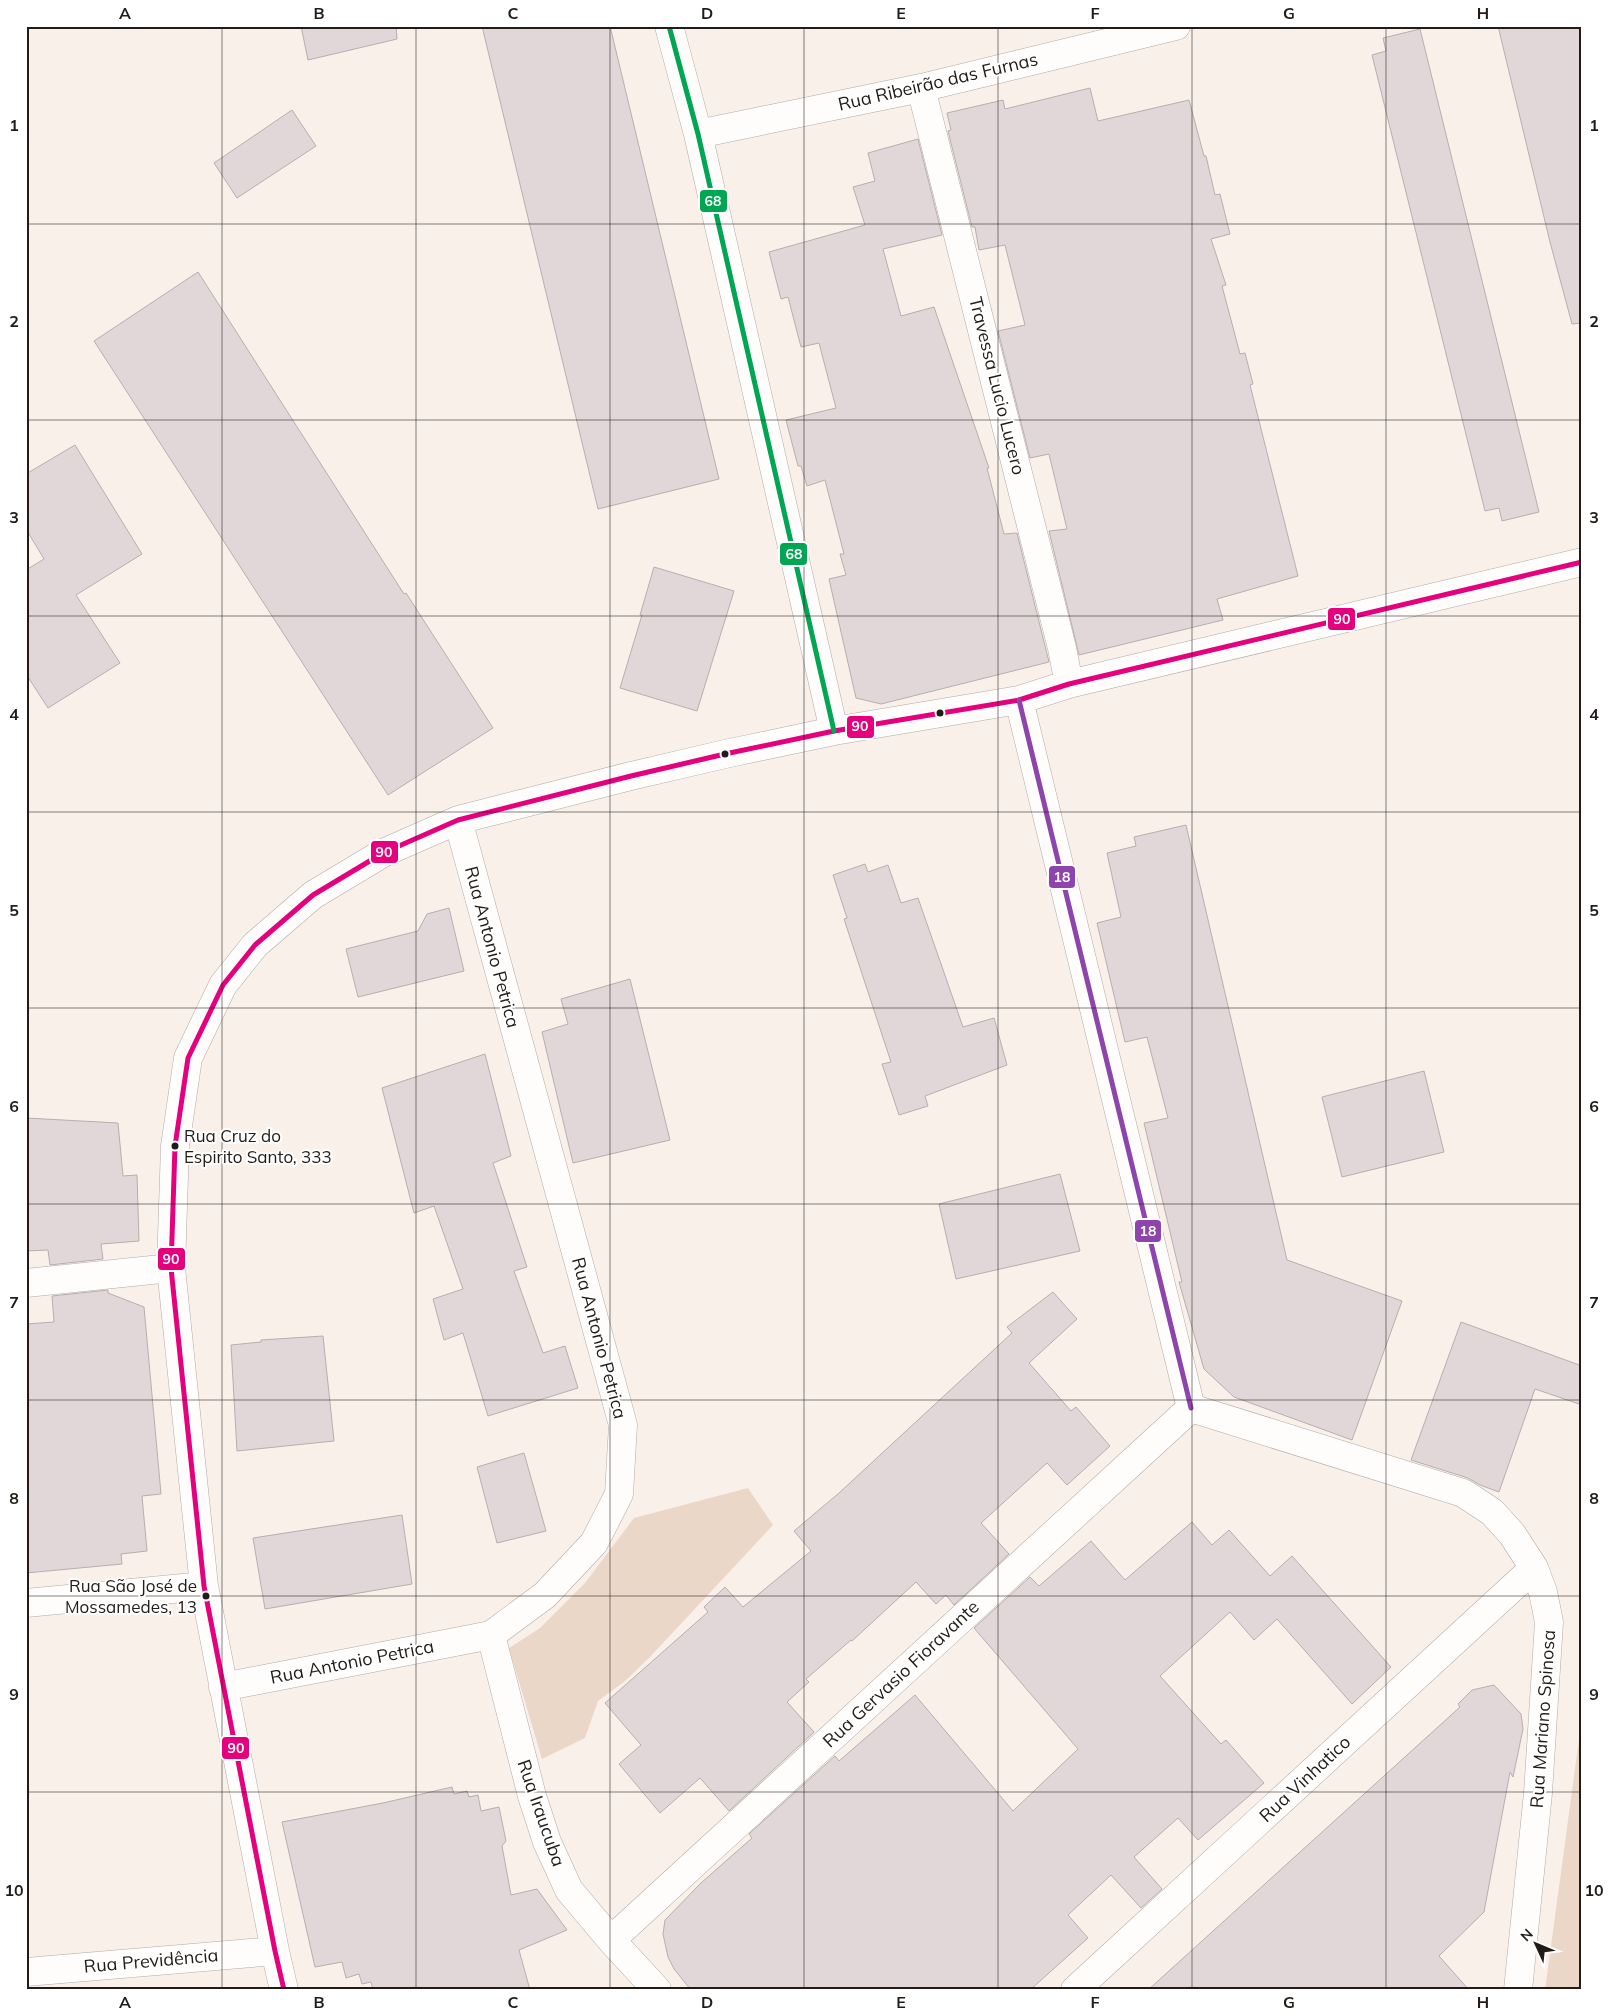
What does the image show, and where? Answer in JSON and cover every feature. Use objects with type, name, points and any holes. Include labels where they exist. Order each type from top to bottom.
[{"type":"street","points":[[669,26],[698,134],[834,731]]},
{"type":"street","name":"Rua Ribeirão das Furnas","points":[[698,134],[922,88],[1176,26]]},
{"type":"street","name":"Travessa Lucio Lucero","points":[[922,88],[1070,684]]},
{"type":"street","points":[[284,1990],[204,1586],[171,1268],[175,1146],[188,1058],[222,986],[254,945],[312,895],[383,853],[458,820],[640,773],[834,731],[1019,700],[1070,684],[1582,562]]},
{"type":"street","points":[[1019,700],[1029,748],[1191,1408]]},
{"type":"street","name":"Rua Antonio Petrica","points":[[223,1688],[491,1635],[546,1595],[594,1543],[619,1494],[623,1424],[458,820]]},
{"type":"street","points":[[26,1283],[171,1268]]},
{"type":"street","name":"Rua Mariano Spinosa","points":[[1191,1408],[1463,1493],[1492,1512],[1512,1534],[1534,1568],[1543,1592],[1550,1622],[1538,1793],[1518,1990]]},
{"type":"street","name":"Rua Gervasio Fioravante","points":[[611,1940],[1191,1408]]},
{"type":"street","name":"Rua Vinhatico","points":[[1075,1990],[1534,1568]]},
{"type":"street","points":[[26,1603],[204,1586]]},
{"type":"street","name":"Rua Iraucuba","points":[[491,1635],[532,1796],[547,1842],[569,1890],[611,1940],[657,1990]]},
{"type":"street","name":"Rua Previdência","points":[[26,1972],[275,1951]]},
{"type":"shaded area","points":[[748,1488],[773,1525],[649,1658],[625,1681],[598,1701],[585,1738],[542,1759],[509,1648],[540,1628],[585,1583],[634,1518]]},
{"type":"shaded area","points":[[1581,1725],[1582,1990],[1545,1990]]},
{"type":"building","points":[[301,26],[396,26],[397,39],[308,60]]},
{"type":"building","points":[[482,26],[610,26],[719,479],[598,509]]},
{"type":"building","points":[[1498,26],[1582,26],[1582,323],[1572,324],[1550,242]]},
{"type":"building","points":[[1420,29],[1539,512],[1502,521],[1499,508],[1485,511],[1372,55],[1386,51],[1383,38]]},
{"type":"building","points":[[1090,88],[1098,121],[1189,100],[1204,156],[1206,156],[1215,195],[1220,194],[1230,234],[1211,239],[1226,285],[1222,286],[1240,354],[1245,353],[1253,384],[1250,385],[1298,576],[1217,599],[1223,620],[1079,655],[1049,531],[1067,529],[1049,454],[1030,458],[998,331],[1025,325],[1005,245],[979,250],[975,227],[972,227],[948,131],[951,130],[947,113],[1003,100],[1005,109]]},
{"type":"building","points":[[292,110],[316,146],[237,198],[214,163]]},
{"type":"building","points":[[918,139],[942,235],[883,249],[901,316],[934,307],[989,468],[987,468],[1004,534],[1017,533],[1049,662],[881,704],[856,698],[829,579],[846,575],[840,554],[844,554],[825,480],[807,486],[801,466],[798,466],[786,420],[836,408],[819,343],[801,347],[788,297],[781,299],[769,252],[865,225],[853,187],[875,181],[868,153]]},
{"type":"building","points":[[198,272],[404,594],[406,593],[493,728],[388,795],[94,341]]},
{"type":"building","points":[[75,445],[142,554],[76,595],[120,663],[48,708],[26,674],[26,570],[44,559],[26,529],[26,474]]},
{"type":"building","points":[[654,567],[734,591],[697,711],[620,688]]},
{"type":"building","points":[[1186,825],[1287,1260],[1402,1301],[1352,1440],[1234,1397],[1204,1369],[1179,1282],[1182,1282],[1144,1123],[1168,1118],[1147,1037],[1125,1042],[1097,923],[1121,917],[1107,853],[1136,846],[1134,837]]},
{"type":"building","points":[[865,864],[868,872],[888,865],[901,903],[918,898],[963,1027],[994,1018],[1007,1065],[925,1096],[928,1106],[899,1115],[882,1064],[891,1062],[844,919],[847,918],[833,875]]},
{"type":"building","points":[[449,908],[464,971],[358,997],[346,949],[418,931],[427,914]]},
{"type":"building","points":[[630,979],[670,1140],[573,1163],[542,1032],[568,1024],[561,999]]},
{"type":"building","points":[[485,1054],[511,1156],[493,1163],[527,1267],[514,1271],[543,1353],[565,1346],[578,1388],[488,1416],[463,1333],[444,1340],[433,1299],[463,1289],[434,1206],[414,1213],[382,1088]]},
{"type":"building","points":[[1424,1071],[1444,1152],[1342,1177],[1322,1097]]},
{"type":"building","points":[[26,1118],[118,1123],[123,1176],[137,1175],[139,1241],[101,1244],[103,1259],[50,1265],[48,1250],[26,1251]]},
{"type":"building","points":[[1060,1174],[1080,1251],[956,1279],[939,1204]]},
{"type":"building","points":[[108,1290],[108,1293],[144,1307],[161,1494],[142,1496],[147,1551],[121,1554],[122,1564],[26,1573],[26,1324],[54,1322],[52,1296]]},
{"type":"building","points":[[1053,1292],[1077,1319],[1029,1363],[1071,1411],[1076,1407],[1110,1446],[1067,1485],[1047,1463],[981,1523],[1009,1554],[954,1605],[946,1595],[936,1604],[916,1582],[852,1641],[806,1679],[809,1682],[787,1702],[814,1732],[729,1811],[700,1778],[660,1813],[619,1764],[641,1745],[605,1703],[708,1612],[704,1607],[725,1587],[743,1607],[811,1551],[794,1531],[839,1493],[1012,1333],[1007,1327]]},
{"type":"building","points":[[1461,1322],[1582,1366],[1582,1405],[1535,1389],[1499,1492],[1468,1478],[1411,1460]]},
{"type":"building","points":[[323,1336],[334,1441],[237,1451],[231,1345],[261,1342],[261,1340]]},
{"type":"building","points":[[524,1453],[546,1531],[497,1543],[477,1467]]},
{"type":"building","points":[[402,1515],[412,1584],[265,1609],[253,1538]]},
{"type":"building","points":[[1192,1522],[1212,1545],[1229,1530],[1270,1576],[1292,1556],[1391,1667],[1352,1704],[1277,1619],[1254,1640],[1230,1612],[1160,1676],[1221,1744],[1226,1740],[1264,1783],[1198,1840],[1178,1818],[1134,1857],[1162,1889],[1141,1908],[1111,1875],[1068,1915],[1088,1938],[1030,1990],[691,1990],[674,1969],[668,1957],[663,1934],[665,1920],[701,1883],[752,1838],[749,1834],[835,1756],[839,1761],[915,1695],[1013,1811],[1078,1749],[974,1628],[1030,1577],[1039,1586],[1091,1541],[1125,1580]]},
{"type":"building","points":[[1494,1685],[1521,1714],[1523,1729],[1513,1777],[1510,1772],[1484,1912],[1439,1956],[1469,1990],[1148,1990],[1460,1707],[1458,1704],[1472,1690]]},
{"type":"building","points":[[452,1787],[454,1794],[467,1791],[469,1797],[478,1795],[481,1811],[499,1807],[506,1841],[502,1846],[511,1895],[537,1889],[567,1930],[519,1950],[530,1990],[373,1990],[371,1982],[362,1984],[359,1974],[346,1978],[342,1962],[315,1967],[282,1822],[383,1803]]},
{"type":"transit line","name":"68","points":[[669,26],[698,134],[834,731]]},
{"type":"transit line","name":"90","points":[[284,1990],[204,1586],[171,1268],[175,1146],[188,1058],[223,985],[255,945],[313,895],[383,853],[458,820],[725,754],[834,731],[1019,700],[1069,684],[1582,562]]},
{"type":"transit line","name":"18","points":[[1019,700],[1191,1408]]},
{"type":"place","name":"Rua Cruz do Espirito Santo, 333","points":[[175,1146]]},
{"type":"place","name":"Rua São José de Mossamedes, 13","points":[[206,1596]]}]
